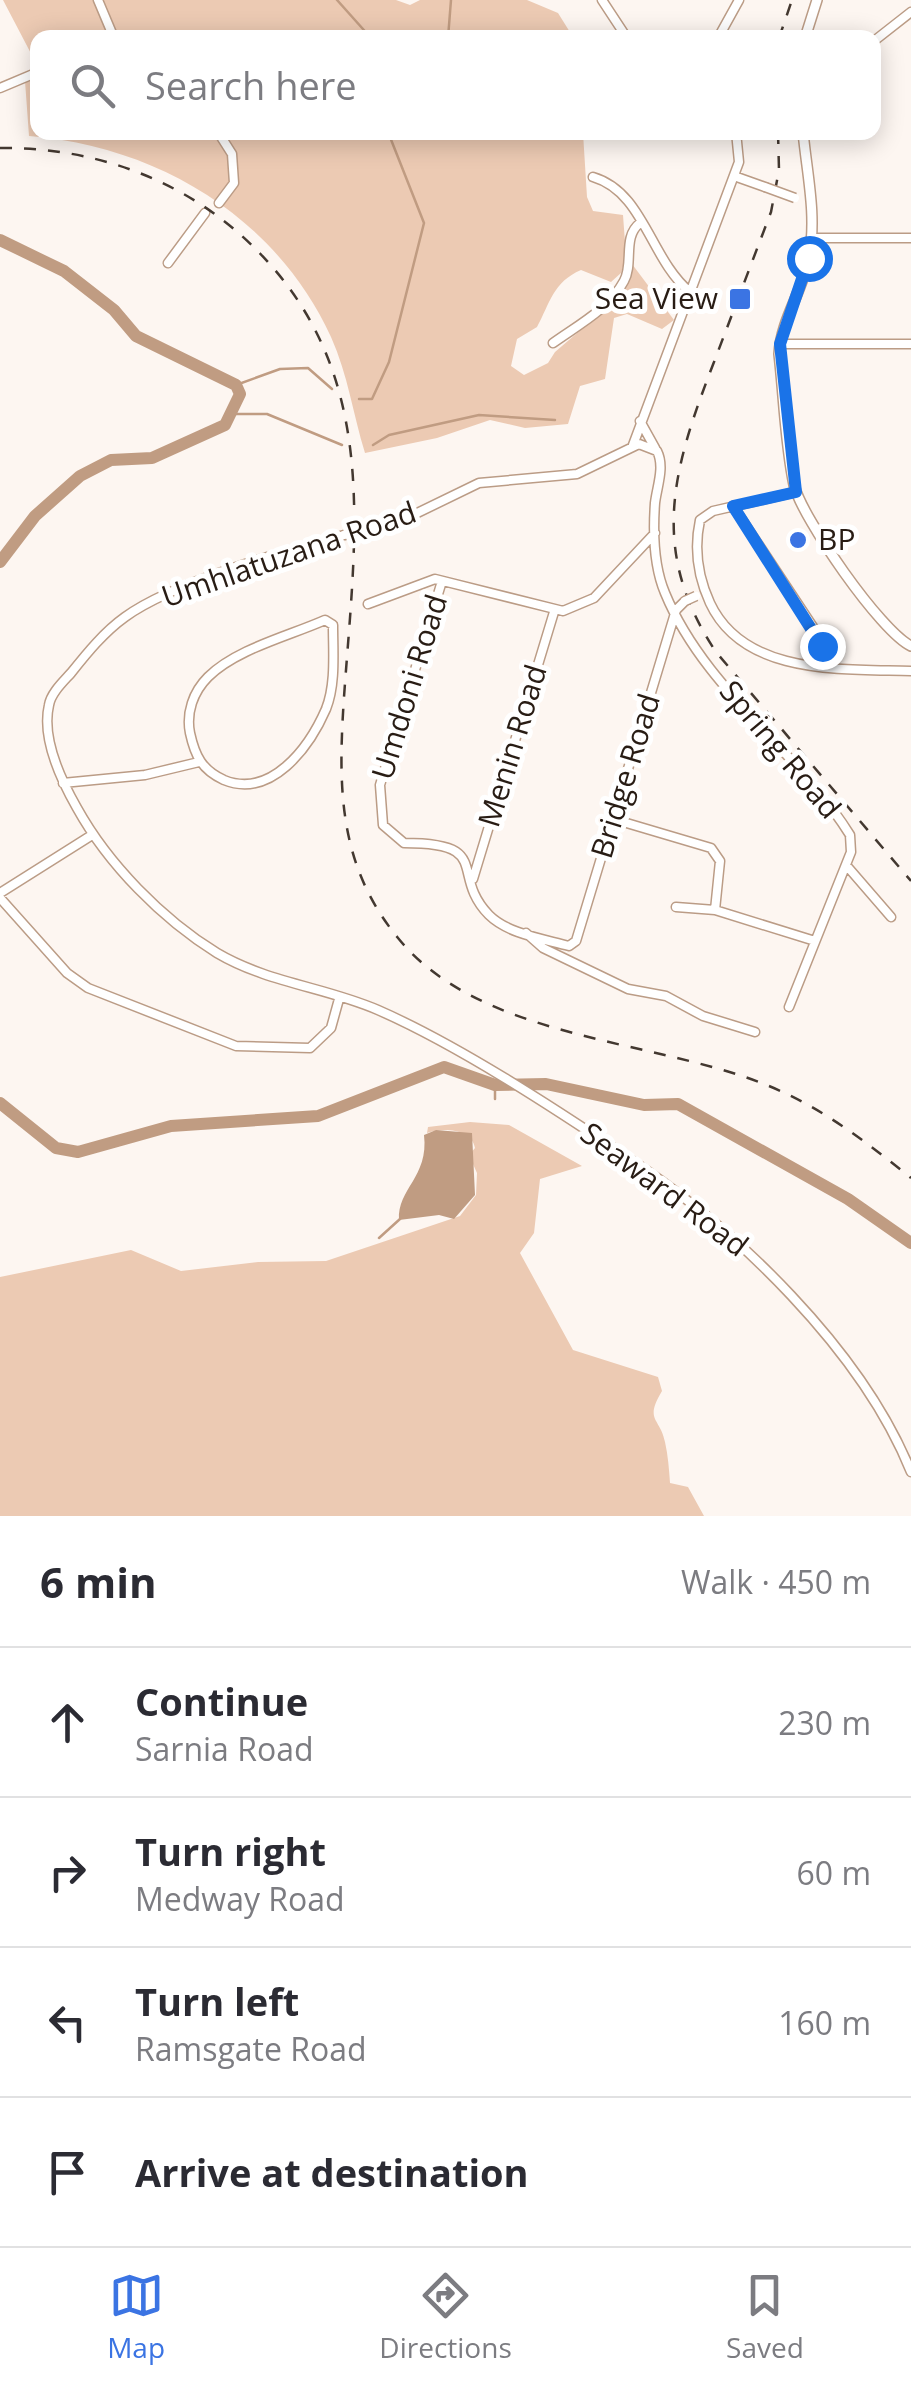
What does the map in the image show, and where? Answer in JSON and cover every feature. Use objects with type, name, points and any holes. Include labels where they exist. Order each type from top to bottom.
[{"type":"main road","points":[[808,30],[817,0]]},
{"type":"main road","points":[[804,140],[812,238],[806,269],[780,344],[796,492],[878,622],[911,646]]},
{"type":"street","points":[[98,0],[108,30]]},
{"type":"street","points":[[602,0],[622,30]]},
{"type":"street","points":[[722,30],[739,0]]},
{"type":"street","points":[[881,34],[911,10],[908,0]]},
{"type":"street","points":[[0,88],[30,75]]},
{"type":"street","points":[[219,203],[234,183],[232,154],[223,140]]},
{"type":"street","points":[[657,451],[633,445],[734,176],[741,147],[739,140]]},
{"type":"street","points":[[593,176],[622,190],[670,274],[690,292]]},
{"type":"street","points":[[734,176],[812,207]]},
{"type":"street","points":[[168,263],[206,212]]},
{"type":"street","points":[[553,342],[618,290],[628,272],[630,235],[640,223]]},
{"type":"street","points":[[812,238],[911,238]]},
{"type":"street","points":[[780,344],[911,344]]},
{"type":"street","points":[[640,421],[661,464],[655,533],[664,592],[676,610],[700,594]]},
{"type":"street","name":"Umhlatuzana Road","points":[[339,999],[256,972],[196,938],[92,835],[63,783],[50,738],[48,706],[104,634],[160,598],[409,517],[479,483],[576,474],[633,445]]},
{"type":"street","points":[[796,492],[733,506],[700,520],[700,594],[727,629],[746,645],[784,661],[911,671]]},
{"type":"street","points":[[733,506],[819,636],[824,667]]},
{"type":"street","points":[[368,604],[418,582],[442,581],[554,612],[574,609],[594,598],[655,533]]},
{"type":"street","name":"Umdoni Road","points":[[442,581],[378,793],[387,832],[404,843],[448,846],[473,879]]},
{"type":"street","name":"Bridge Road","points":[[526,933],[569,946],[576,941],[676,610]]},
{"type":"street","name":"Spring Road","points":[[676,610],[720,679],[844,825],[852,843],[846,865]]},
{"type":"street","name":"Menin Road","points":[[473,879],[554,612]]},
{"type":"street","points":[[325,620],[332,624],[328,704],[287,765],[264,782],[244,786],[218,777],[199,762],[189,714],[204,681],[242,657],[325,620]]},
{"type":"street","points":[[63,783],[145,775],[199,762]]},
{"type":"street","points":[[613,819],[711,848],[720,861],[715,910]]},
{"type":"street","points":[[92,835],[0,896],[67,973],[88,988],[236,1046],[310,1048],[331,1028],[339,999]]},
{"type":"street","points":[[789,1007],[846,865],[891,917]]},
{"type":"street","points":[[473,879],[486,912],[502,925],[526,933],[542,948],[628,989],[666,996],[704,1016],[755,1032]]},
{"type":"street","points":[[676,907],[715,910],[815,942]]},
{"type":"street","name":"Seaward Road","points":[[339,999],[375,1009],[424,1035],[559,1114],[694,1204],[765,1267],[838,1354],[896,1439],[911,1472]]},
{"type":"shaded area","points":[[3,0],[396,0],[410,5],[420,0],[527,0],[558,13],[569,30],[30,30],[30,52]]},
{"type":"shaded area","points":[[30,78],[30,136],[29,136],[25,81]]},
{"type":"shaded area","points":[[56,140],[583,140],[587,197],[593,211],[623,215],[626,256],[621,273],[611,282],[581,270],[564,281],[537,327],[517,339],[511,366],[524,375],[548,363],[555,352],[618,298],[632,264],[674,320],[662,329],[627,314],[614,318],[605,379],[580,386],[568,424],[525,428],[490,420],[437,438],[365,453],[331,337],[307,294],[279,256],[245,223],[166,172]]},
{"type":"shaded area","points":[[470,1122],[509,1125],[582,1166],[540,1179],[534,1233],[520,1253],[573,1350],[658,1377],[662,1391],[654,1414],[665,1442],[670,1483],[688,1487],[704,1516],[0,1516],[0,1277],[131,1250],[181,1271],[258,1262],[326,1261],[460,1216],[476,1195],[477,1173],[469,1155],[475,1148],[473,1142],[456,1131],[427,1133],[428,1127]]},
{"type":"shaded area","points":[[436,1130],[472,1133],[475,1195],[454,1219],[439,1215],[399,1220],[403,1200],[422,1162],[424,1135]]},
{"type":"waterway","points":[[337,0],[364,30]]},
{"type":"waterway","points":[[449,30],[451,0]]},
{"type":"waterway","points":[[359,399],[372,399],[389,362],[424,223],[391,140]]},
{"type":"waterway","points":[[0,240],[64,271],[114,310],[136,336],[236,385],[240,394],[225,425],[152,458],[111,460],[80,476],[35,516],[0,562]]},
{"type":"waterway","points":[[236,385],[280,369],[308,368],[332,389]]},
{"type":"waterway","points":[[230,414],[267,414],[342,445]]},
{"type":"waterway","points":[[373,445],[389,435],[479,415],[555,420]]},
{"type":"waterway","points":[[0,1103],[56,1148],[78,1152],[171,1126],[318,1116],[444,1067],[495,1085],[546,1084],[644,1105],[678,1104],[848,1199],[911,1243]]},
{"type":"waterway","points":[[495,1085],[495,1099]]},
{"type":"waterway","points":[[379,1238],[400,1219]]},
{"type":"railway","points":[[782,30],[792,0]]},
{"type":"railway","points":[[778,140],[779,170],[771,212],[700,401],[679,473],[674,508],[681,579],[716,652],[911,881]]},
{"type":"railway","points":[[0,148],[66,153],[98,160],[129,169],[188,197],[242,236],[287,286],[319,338],[339,393],[350,450],[354,510],[341,762],[346,824],[363,882],[398,938],[433,971],[474,997],[520,1017],[719,1069],[785,1093],[841,1125],[911,1178]]},
{"type":"place","name":"Sea View","points":[[740,299]]},
{"type":"place","name":"BP","points":[[798,540]]},
{"type":"route","points":[[809,258],[785,320],[779,354],[796,492],[733,506],[822,646]]}]
